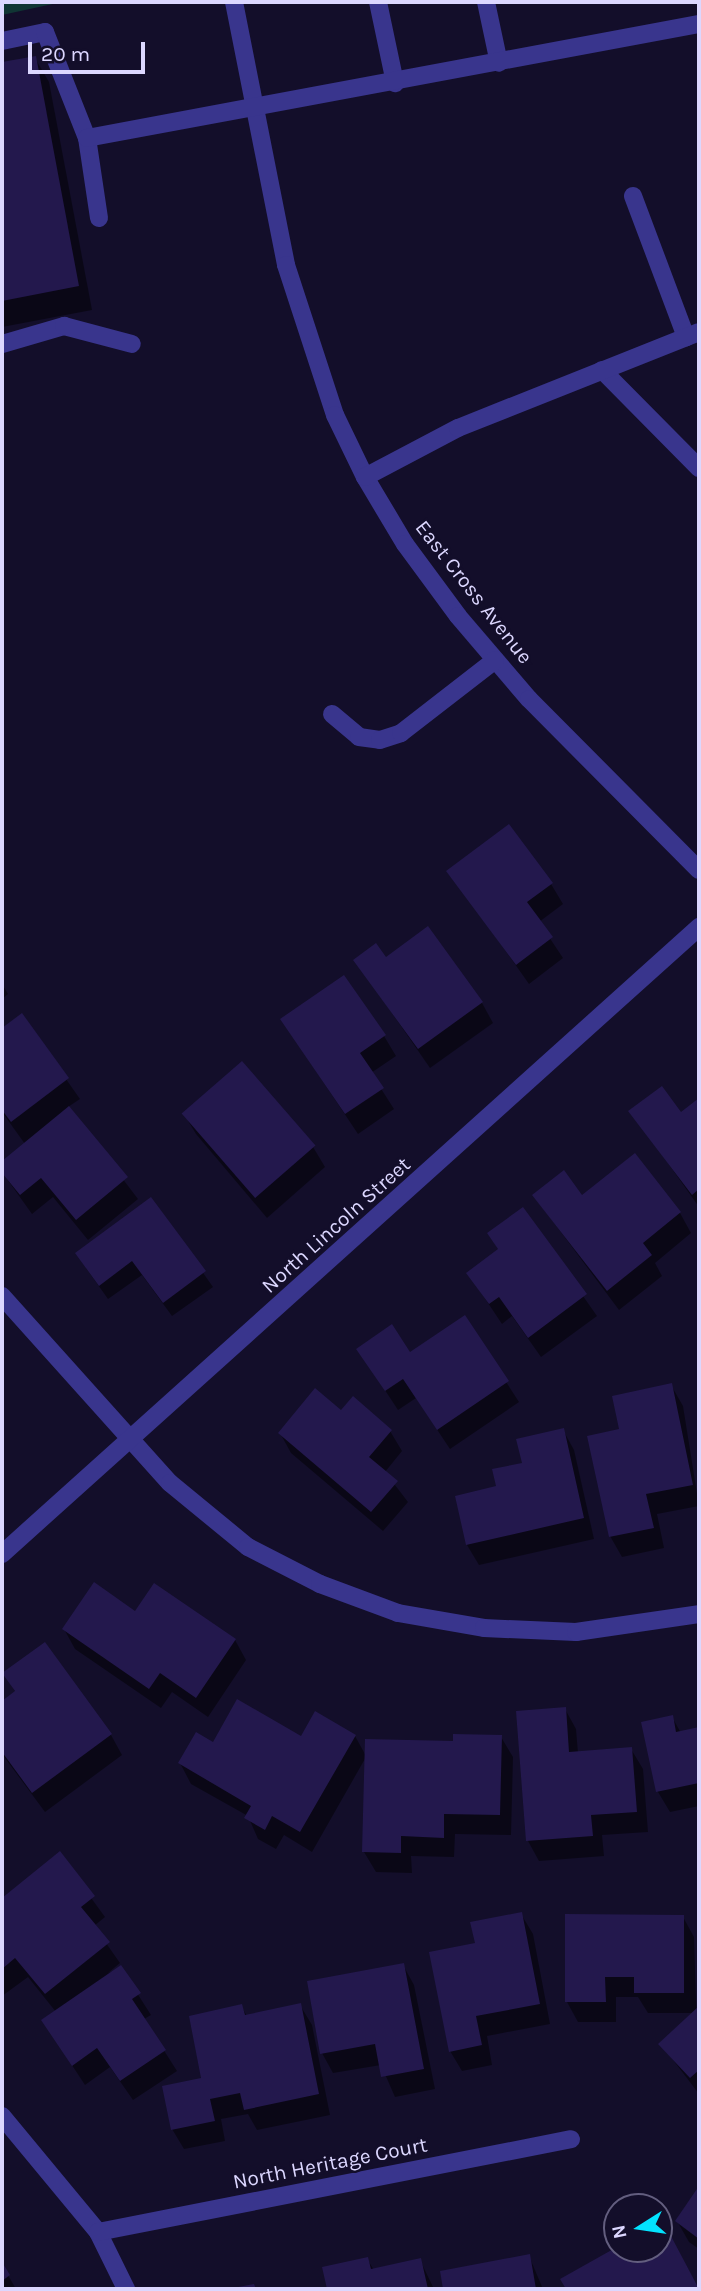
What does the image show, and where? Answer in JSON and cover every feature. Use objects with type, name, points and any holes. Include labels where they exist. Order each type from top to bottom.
[{"type":"street","name":"East Cross Avenue","points":[[234,2],[286,265],[308,341],[335,415],[365,477],[405,544],[495,660],[699,870]]},
{"type":"street","points":[[378,2],[395,83]]},
{"type":"street","points":[[486,2],[499,63]]},
{"type":"street","points":[[87,138],[395,83],[699,24]]},
{"type":"street","points":[[2,41],[45,32],[87,138],[99,218]]},
{"type":"street","points":[[365,477],[458,428],[693,334],[633,196]]},
{"type":"street","points":[[2,344],[64,326],[132,344]]},
{"type":"street","points":[[602,370],[699,468]]},
{"type":"street","points":[[332,714],[359,737],[380,740],[401,733],[495,660]]},
{"type":"street","name":"North Lincoln Street","points":[[2,1554],[130,1442],[699,928]]},
{"type":"street","points":[[2,1296],[130,1442],[170,1483],[248,1547],[320,1584],[398,1613],[484,1628],[576,1632],[699,1614]]},
{"type":"street","points":[[2,2116],[98,2232],[125,2289]]},
{"type":"street","name":"North Heritage Court","points":[[98,2232],[571,2139]]},
{"type":"green space","points":[[2,2],[62,2],[2,15]]},
{"type":"building","points":[[36,56],[79,286],[2,301],[2,62]]},
{"type":"building","points":[[509,824],[553,883],[527,902],[553,937],[516,965],[446,871]]},
{"type":"building","points":[[428,926],[483,1002],[418,1049],[353,960],[376,943],[386,957]]},
{"type":"building","points":[[344,975],[386,1035],[360,1053],[384,1088],[345,1114],[280,1019]]},
{"type":"building","points":[[22,1013],[69,1078],[11,1122],[2,1110],[2,1028]]},
{"type":"building","points":[[242,1061],[315,1146],[255,1198],[182,1113]]},
{"type":"building","points":[[662,1086],[681,1112],[699,1098],[699,1189],[692,1195],[628,1111]]},
{"type":"building","points":[[69,1106],[128,1177],[76,1220],[41,1178],[20,1195],[2,1173],[2,1161]]},
{"type":"building","points":[[635,1153],[681,1212],[643,1243],[652,1255],[607,1291],[532,1195],[564,1170],[582,1195]]},
{"type":"building","points":[[151,1197],[206,1271],[163,1303],[132,1261],[99,1286],[75,1253]]},
{"type":"building","points":[[523,1207],[587,1294],[528,1338],[499,1297],[489,1304],[466,1273],[498,1249],[487,1233]]},
{"type":"building","points":[[465,1315],[509,1381],[437,1430],[403,1379],[385,1391],[356,1349],[392,1324],[410,1352]]},
{"type":"building","points":[[672,1383],[693,1485],[646,1494],[654,1528],[609,1537],[587,1436],[619,1429],[612,1396]]},
{"type":"building","points":[[315,1388],[341,1410],[353,1396],[392,1430],[369,1457],[398,1481],[371,1512],[278,1433]]},
{"type":"building","points":[[564,1428],[584,1518],[466,1545],[455,1496],[496,1486],[492,1469],[522,1463],[516,1439]]},
{"type":"building","points":[[94,1582],[135,1611],[154,1583],[236,1639],[196,1698],[160,1673],[149,1689],[62,1629]]},
{"type":"building","points":[[45,1642],[112,1734],[32,1793],[2,1752],[2,1701],[15,1691],[2,1673]]},
{"type":"building","points":[[237,1699],[301,1736],[315,1711],[356,1735],[300,1832],[272,1816],[265,1830],[244,1818],[251,1806],[178,1763],[196,1732],[213,1742]]},
{"type":"building","points":[[566,1707],[569,1752],[632,1747],[637,1812],[591,1815],[593,1836],[526,1841],[516,1711]]},
{"type":"building","points":[[673,1715],[676,1732],[699,1727],[699,1783],[656,1792],[641,1722]]},
{"type":"building","points":[[453,1734],[502,1735],[500,1815],[444,1814],[444,1838],[401,1836],[401,1853],[362,1852],[365,1739],[453,1741]]},
{"type":"building","points":[[60,1851],[95,1896],[81,1907],[110,1942],[45,1994],[15,1958],[2,1969],[2,1898]]},
{"type":"building","points":[[522,1912],[540,2004],[476,2016],[482,2045],[449,2052],[429,1952],[475,1943],[470,1922]]},
{"type":"building","points":[[565,1914],[684,1915],[684,1993],[634,1993],[634,1977],[605,1977],[606,2002],[565,2002]]},
{"type":"building","points":[[404,1963],[424,2069],[381,2077],[375,2044],[320,2054],[307,1981]]},
{"type":"building","points":[[121,1965],[141,1993],[132,1999],[166,2050],[120,2081],[97,2048],[72,2066],[41,2020]]},
{"type":"building","points":[[301,2003],[319,2094],[244,2110],[240,2093],[210,2099],[215,2121],[171,2130],[162,2086],[201,2078],[189,2016],[242,2004],[245,2015]]},
{"type":"building","points":[[699,2006],[699,2070],[690,2078],[658,2044]]},
{"type":"building","points":[[699,2186],[699,2239],[675,2221]]},
{"type":"building","points":[[673,2240],[699,2289],[566,2289],[560,2279],[603,2255],[603,2263],[673,2263]]},
{"type":"building","points":[[530,2254],[536,2289],[443,2289],[440,2271]]},
{"type":"building","points":[[368,2257],[371,2269],[421,2258],[428,2289],[327,2289],[322,2267]]},
{"type":"building","points":[[2,2262],[10,2275],[2,2281]]},
{"type":"building","points":[[254,2284],[256,2289],[233,2289],[233,2288]]}]
